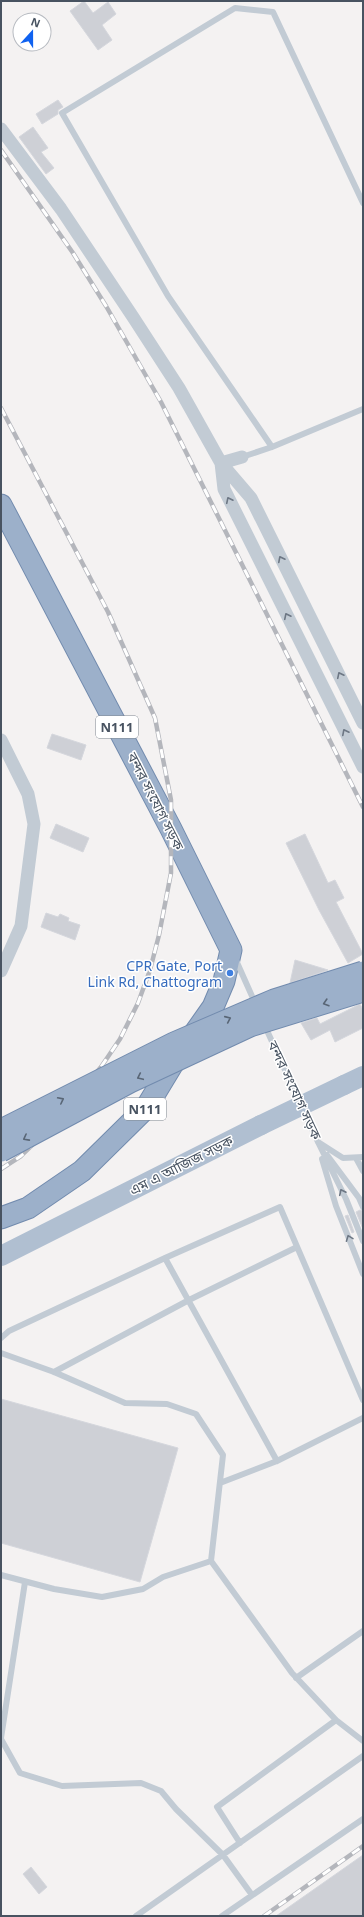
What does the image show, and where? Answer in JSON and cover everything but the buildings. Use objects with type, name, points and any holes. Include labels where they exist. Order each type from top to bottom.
[{"type":"highway","name":"বন্দর সংযোগ সড়ক","points":[[1,505],[171,829],[231,950]]},
{"type":"highway","name":"N111","points":[[1,1218],[28,1208],[82,1171],[146,1108],[172,1065],[214,1007],[224,981],[231,950]]},
{"type":"highway","points":[[1,1130],[174,1043],[274,1000],[363,972]]},
{"type":"highway","points":[[1,1151],[130,1082],[250,1026],[363,991]]},
{"type":"main road","name":"এম এ আজিজ সড়ক","points":[[1,1256],[261,1125],[363,1076]]},
{"type":"street","points":[[1,129],[62,209],[133,317],[179,388],[220,463],[251,498],[363,723]]},
{"type":"street","points":[[220,463],[242,457]]},
{"type":"street","points":[[220,463],[224,489],[363,767]]},
{"type":"street","points":[[1,740],[28,794],[34,824],[21,926],[1,971]]},
{"type":"lane","points":[[272,447],[168,296],[62,113],[235,8],[272,12],[363,204]]},
{"type":"lane","points":[[242,457],[272,447],[363,409]]},
{"type":"lane","name":"বন্দর সংযোগ সড়ক","points":[[231,950],[318,1142],[343,1158],[360,1158]]},
{"type":"lane","points":[[318,1142],[359,1198],[363,1207]]},
{"type":"lane","points":[[318,1142],[346,1199],[363,1241]]},
{"type":"lane","points":[[318,1142],[336,1206],[363,1274]]},
{"type":"lane","points":[[360,1158],[363,1171]]},
{"type":"lane","points":[[1,1338],[9,1332],[165,1258],[280,1207],[363,1400]]},
{"type":"lane","points":[[54,1372],[189,1300],[297,1247]]},
{"type":"lane","points":[[165,1258],[276,1461]]},
{"type":"lane","points":[[1,1353],[54,1372],[125,1402],[167,1404],[196,1414],[223,1455],[211,1561],[296,1678],[336,1720],[363,1741]]},
{"type":"lane","points":[[220,1483],[276,1461],[363,1418]]},
{"type":"lane","points":[[1,1575],[54,1589],[102,1597],[142,1589],[163,1577],[211,1561]]},
{"type":"lane","points":[[25,1582],[1,1739],[20,1773],[62,1786],[141,1783],[161,1791],[176,1809],[223,1855],[252,1895]]},
{"type":"lane","points":[[296,1678],[363,1631]]},
{"type":"lane","points":[[240,1843],[217,1807],[336,1720]]},
{"type":"lane","points":[[136,1916],[363,1756]]},
{"type":"lane","points":[[222,1916],[363,1819]]},
{"type":"railway","points":[[1,150],[73,253],[106,306],[161,402],[363,807]]},
{"type":"railway","points":[[1,408],[108,612],[155,718],[171,800],[171,873],[159,935],[150,970],[138,1003],[120,1039],[101,1067],[50,1128],[21,1156],[1,1169]]},
{"type":"railway","points":[[264,1916],[363,1846]]},
{"type":"place","name":"CPR Gate, Port Link Rd, Chattogram","points":[[230,973]]}]
